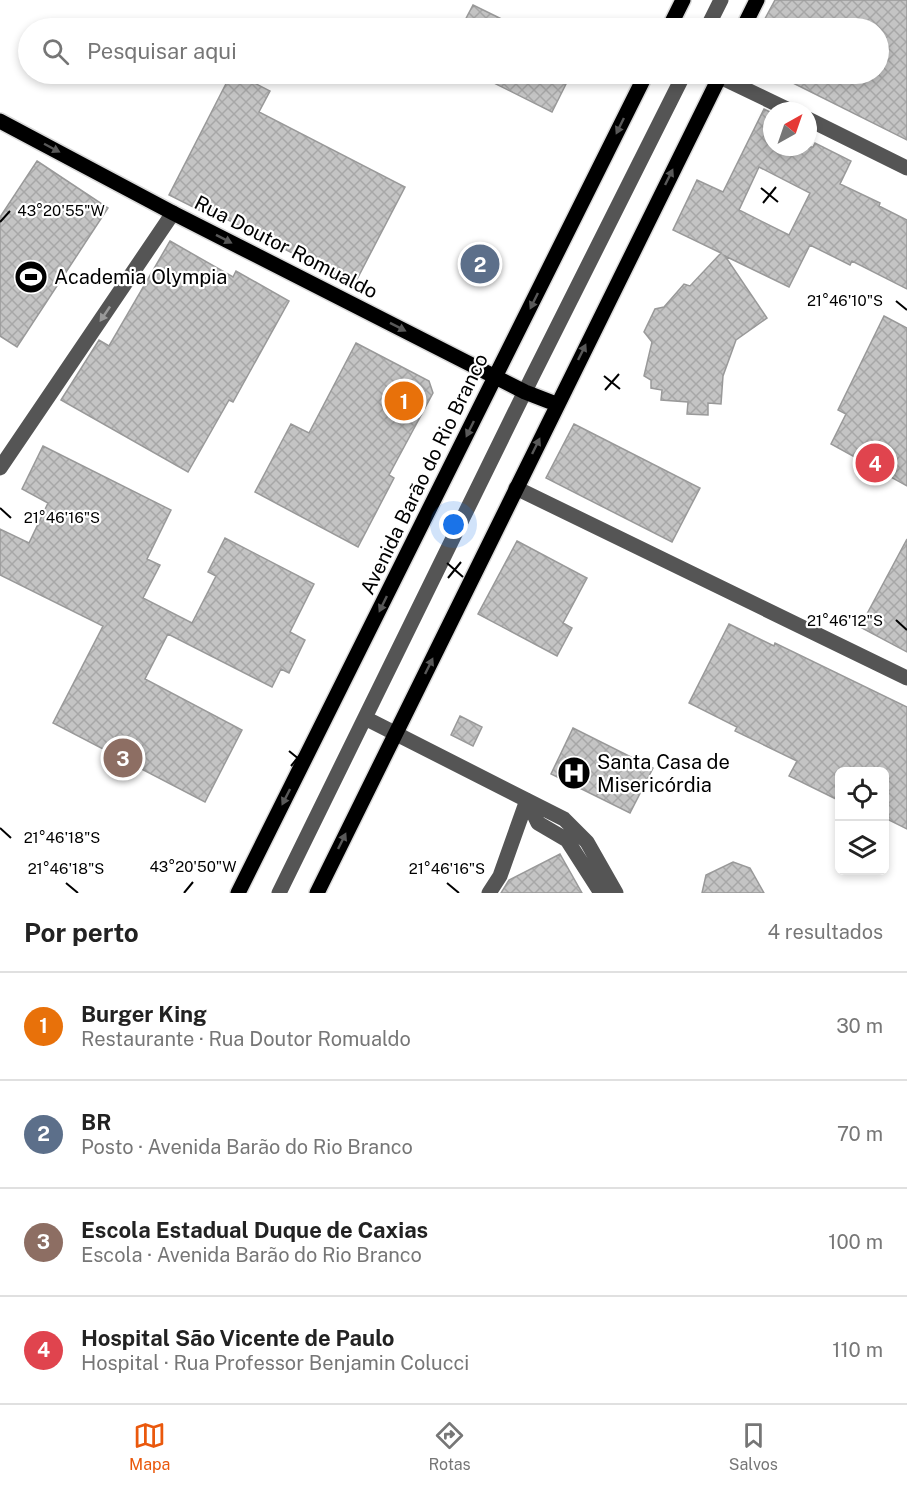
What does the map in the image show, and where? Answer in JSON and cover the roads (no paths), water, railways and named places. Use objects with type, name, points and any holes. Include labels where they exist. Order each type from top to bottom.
[{"type":"main road","points":[[674,18],[683,0]]},
{"type":"main road","points":[[748,18],[757,0]]},
{"type":"main road","name":"Avenida Barão do Rio Branco","points":[[238,893],[641,84]]},
{"type":"main road","points":[[316,893],[713,84]]},
{"type":"main road","name":"Rua Doutor Romualdo","points":[[0,121],[173,213],[525,392],[556,404]]},
{"type":"street","points":[[712,18],[721,0]]},
{"type":"street","points":[[279,893],[679,84]]},
{"type":"street","points":[[738,84],[773,102]]},
{"type":"street","points":[[817,123],[907,168]]},
{"type":"street","points":[[0,468],[173,213]]},
{"type":"street","points":[[516,488],[907,678]]},
{"type":"street","points":[[365,718],[564,819],[587,842],[616,893]]},
{"type":"street","points":[[489,893],[500,876],[527,800]]},
{"type":"street","points":[[527,800],[538,823],[567,840],[601,893]]},
{"type":"place","name":"BR","points":[[480,264]]},
{"type":"place","name":"Academia Olympia","points":[[31,277]]},
{"type":"place","name":"Burger King","points":[[404,401]]},
{"type":"place","name":"Hospital São Vicente de Paulo","points":[[875,463]]},
{"type":"place","name":"Escola Estadual Duque de Caxias","points":[[123,758]]},
{"type":"place","name":"Santa Casa de Misericórdia","points":[[574,773]]}]
